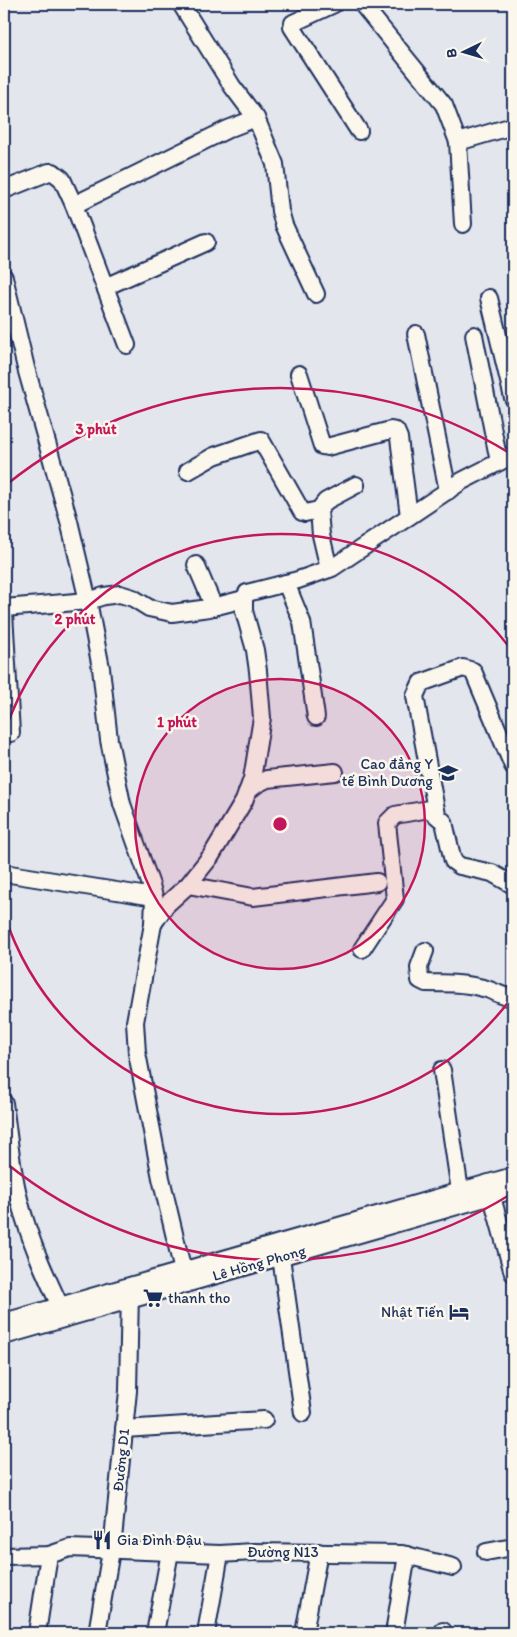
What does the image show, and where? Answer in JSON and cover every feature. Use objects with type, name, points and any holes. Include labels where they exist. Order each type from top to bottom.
[{"type":"street","points":[[182,4],[232,86],[256,118],[275,164],[280,211],[284,225],[316,294]]},
{"type":"street","points":[[334,4],[293,23],[292,27],[360,131]]},
{"type":"street","points":[[362,4],[444,105],[458,142],[463,224]]},
{"type":"street","points":[[74,205],[228,129],[256,118]]},
{"type":"street","points":[[458,142],[513,126]]},
{"type":"street","points":[[4,190],[48,172],[53,172],[62,179],[74,205],[127,345]]},
{"type":"street","points":[[105,287],[206,242]]},
{"type":"street","points":[[4,277],[26,368],[69,521],[88,600],[102,668],[109,740],[120,796],[138,852],[152,885],[154,897],[153,924],[135,1022],[137,1053],[161,1178],[185,1277]]},
{"type":"street","points":[[489,298],[513,398]]},
{"type":"street","points":[[416,334],[448,491]]},
{"type":"street","points":[[153,924],[166,905],[188,885],[211,856],[244,801],[252,779],[262,718],[255,650],[244,611],[244,599],[247,593],[329,569],[347,559],[462,481],[506,458],[474,335]]},
{"type":"street","points":[[299,374],[322,446],[327,447],[391,430],[396,431],[399,438],[409,516]]},
{"type":"street","points":[[188,471],[214,456],[261,440],[302,512],[305,514],[319,510],[326,502],[356,484]]},
{"type":"street","points":[[319,510],[321,535],[329,569]]},
{"type":"street","points":[[196,565],[214,607]]},
{"type":"street","points":[[286,583],[302,622],[316,717]]},
{"type":"street","points":[[4,608],[88,600],[120,594],[133,598],[149,608],[172,612],[214,607],[244,599]]},
{"type":"street","points":[[4,613],[11,732]]},
{"type":"street","points":[[437,815],[415,696],[421,683],[463,668],[473,671],[513,766]]},
{"type":"street","points":[[248,792],[257,784],[267,779],[335,772]]},
{"type":"street","points":[[362,949],[395,899],[387,823],[395,815],[429,810],[444,822],[453,860],[460,866],[492,873],[513,885]]},
{"type":"street","points":[[4,873],[154,897]]},
{"type":"street","points":[[188,885],[253,897],[377,882]]},
{"type":"street","points":[[425,951],[419,968],[420,980],[426,983],[465,984],[485,988],[508,998],[513,998]]},
{"type":"street","points":[[442,1070],[460,1191]]},
{"type":"street","points":[[4,1103],[12,1161],[24,1219],[40,1263],[60,1306]]},
{"type":"street","name":"Lê Hồng Phong","points":[[185,1277],[281,1257],[490,1190],[513,1176]]},
{"type":"street","points":[[490,1190],[513,1273]]},
{"type":"street","name":"Lê Hồng Phong","points":[[4,1336],[130,1293],[460,1191],[513,1190]]},
{"type":"street","points":[[281,1257],[303,1413]]},
{"type":"street","name":"Lê Hồng Phong","points":[[4,1322],[60,1306],[130,1293]]},
{"type":"street","name":"Đường D1","points":[[97,1633],[111,1549],[128,1391],[130,1293]]},
{"type":"street","points":[[124,1429],[264,1420]]},
{"type":"street","points":[[486,1552],[513,1547]]},
{"type":"street","name":"Đường N13","points":[[4,1556],[49,1554],[70,1548],[220,1554],[252,1552],[402,1554],[453,1567]]},
{"type":"street","points":[[155,1633],[170,1552]]},
{"type":"street","points":[[304,1633],[319,1552]]},
{"type":"street","points":[[37,1633],[49,1554]]},
{"type":"street","points":[[206,1633],[220,1554]]},
{"type":"street","points":[[394,1633],[407,1555]]},
{"type":"place","name":"Cao đẳng Y tế Bình Dương","points":[[448,773]]},
{"type":"place","name":"thanh tho","points":[[153,1298]]},
{"type":"place","name":"Nhật Tiến","points":[[459,1312]]},
{"type":"place","name":"Gia Đình Đậu","points":[[102,1540]]}]
